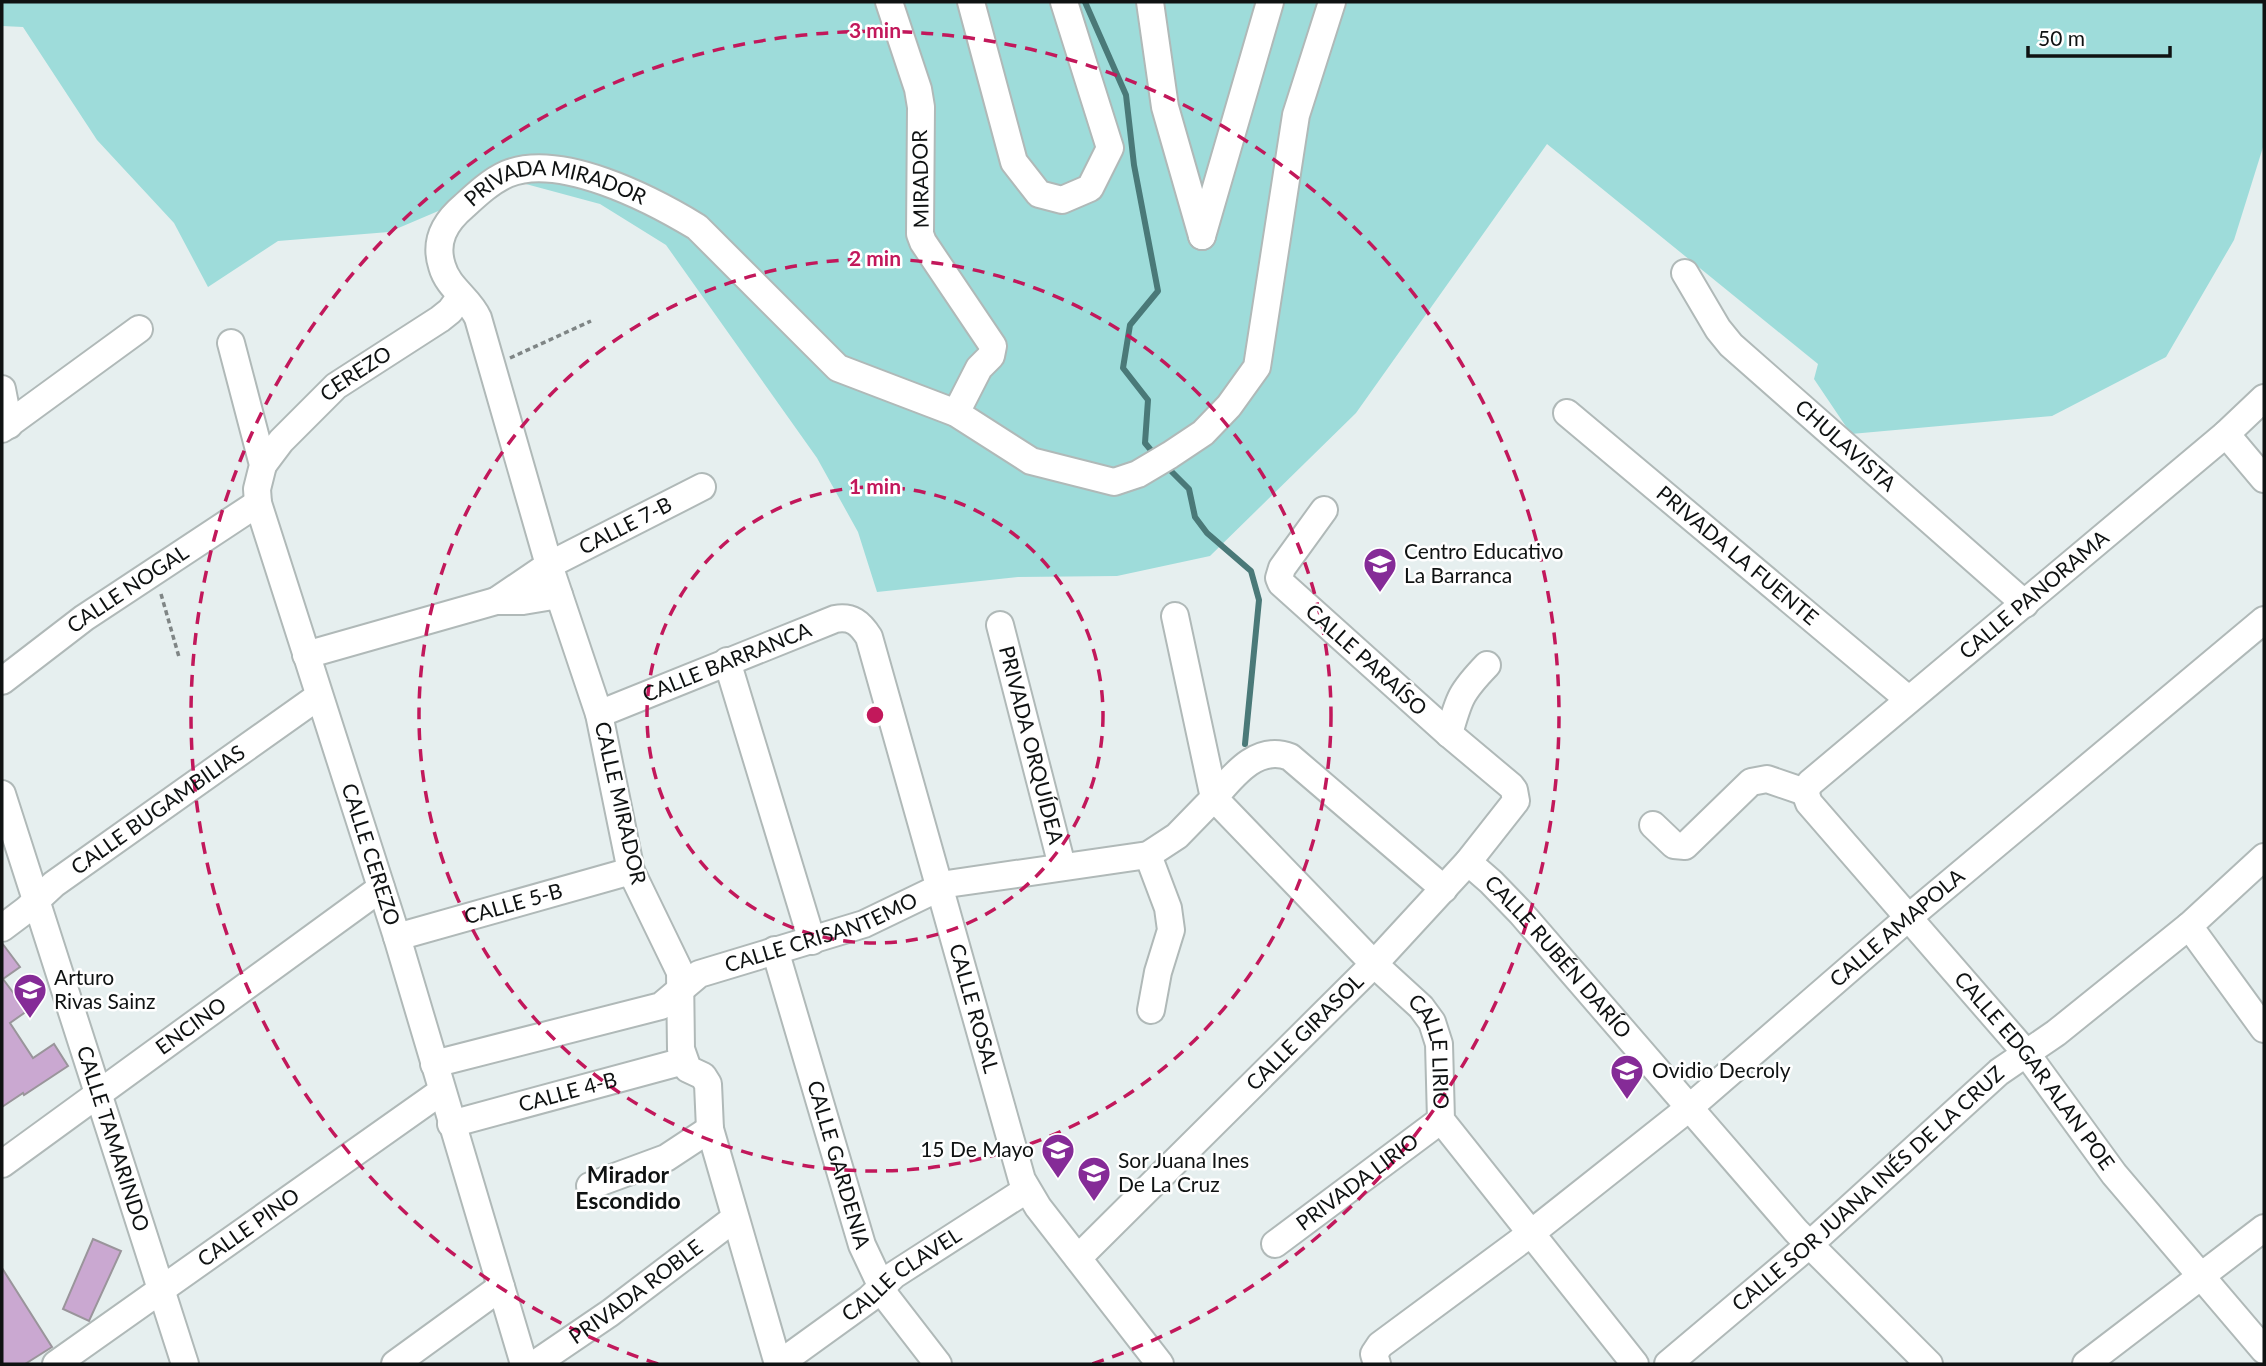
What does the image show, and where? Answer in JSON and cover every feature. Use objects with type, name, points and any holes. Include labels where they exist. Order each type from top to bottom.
[{"type":"street","name":"MIRADOR","points":[[889,2],[918,89],[920,234],[993,346],[991,356],[979,368],[956,413]]},
{"type":"street","points":[[971,2],[1013,162],[1039,194],[1062,200],[1090,188],[1110,148],[1064,2]]},
{"type":"street","points":[[1150,2],[1165,107],[1202,236],[1270,2]]},
{"type":"street","name":"PRIVADA MIRADOR","points":[[559,595],[478,318],[445,275],[439,254],[439,241],[450,219],[492,182],[527,169],[582,174],[641,197],[697,227],[838,368],[956,413],[1031,461],[1114,482],[1138,474],[1203,433],[1229,406],[1257,367],[1296,115],[1332,2]]},
{"type":"street","name":"CHULAVISTA","points":[[1685,273],[1724,339],[2025,604]]},
{"type":"street","name":"CEREZO","points":[[263,465],[281,441],[336,386],[440,319],[461,296]]},
{"type":"street","points":[[5,427],[139,329]]},
{"type":"street","name":"CALLE CEREZO","points":[[231,343],[263,465],[257,489],[258,503],[397,937],[524,1364]]},
{"type":"street","points":[[2,389],[5,427]]},
{"type":"street","name":"CALLE PANORAMA","points":[[1805,792],[1810,783],[2226,434],[2264,398]]},
{"type":"street","name":"PRIVADA LA FUENTE","points":[[1566,413],[1908,699]]},
{"type":"street","points":[[2226,434],[2264,479]]},
{"type":"street","name":"CALLE 7-B","points":[[549,565],[702,487]]},
{"type":"street","name":"CALLE NOGAL","points":[[2,681],[84,618],[258,503]]},
{"type":"street","name":"CALLE PARAÍSO","points":[[1324,510],[1282,568],[1279,578],[1281,583],[1511,786],[1516,795]]},
{"type":"street","points":[[496,601],[549,565]]},
{"type":"street","points":[[306,655],[496,601],[523,601],[559,595]]},
{"type":"street","name":"CALLE MIRADOR","points":[[559,595],[599,714],[631,871],[678,969],[682,987],[681,1039],[684,1061]]},
{"type":"street","points":[[1175,616],[1210,803]]},
{"type":"street","name":"CALLE BARRANCA","points":[[599,714],[835,619],[844,617],[856,620]]},
{"type":"street","name":"CALLE ROSAL","points":[[856,620],[869,637],[938,888],[1026,1189],[1160,1364]]},
{"type":"street","name":"CALLE AMAPOLA","points":[[1377,1364],[1374,1354],[1380,1345],[1530,1234],[1689,1108],[1908,918],[2264,620]]},
{"type":"street","name":"PRIVADA ORQUÍDEA","points":[[1000,625],[1062,866]]},
{"type":"street","points":[[727,661],[812,942]]},
{"type":"street","points":[[1449,734],[1459,698],[1487,665]]},
{"type":"street","name":"CALLE BUGAMBILIAS","points":[[2,928],[54,884],[318,696]]},
{"type":"street","points":[[1210,803],[1237,772],[1250,762],[1266,754],[1279,753],[1301,765],[1444,889]]},
{"type":"street","points":[[1653,825],[1674,845],[1685,845],[1751,782],[1767,779],[1805,792]]},
{"type":"street","name":"CALLE EDGAR ALAN POE","points":[[1805,792],[1808,803],[2026,1052],[2114,1174],[2199,1277],[2264,1350]]},
{"type":"street","name":"CALLE TAMARINDO","points":[[2,794],[185,1364]]},
{"type":"street","name":"CALLE GIRASOL","points":[[1078,1258],[1374,964],[1468,862],[1513,806],[1516,795]]},
{"type":"street","name":"CALLE CRISANTEMO","points":[[434,1064],[661,1006],[699,974],[775,950],[812,942],[864,924],[958,881],[1148,855],[1177,836],[1210,803]]},
{"type":"street","name":"CALLE LIRIO","points":[[1210,803],[1421,1007],[1432,1022],[1438,1044],[1441,1120],[1635,1364]]},
{"type":"street","points":[[1148,855],[1168,908],[1171,930],[1158,972],[1152,1010]]},
{"type":"street","name":"CALLE SOR JUANA INÉS DE LA CRUZ","points":[[1668,1364],[1809,1245],[1999,1072],[2056,1033],[2189,926],[2264,857]]},
{"type":"street","name":"CALLE RUBÉN DARÍO","points":[[1468,862],[1521,913],[1809,1245],[1929,1364]]},
{"type":"street","name":"CALLE 5-B","points":[[397,937],[631,871]]},
{"type":"street","name":"ENCINO","points":[[2,1164],[381,888]]},
{"type":"street","points":[[2189,926],[2264,1029]]},
{"type":"street","name":"CALLE GARDENIA","points":[[775,950],[862,1245],[881,1287],[898,1314],[938,1364]]},
{"type":"street","points":[[684,1061],[688,1069],[703,1076],[708,1084],[710,1129],[779,1364]]},
{"type":"street","name":"CALLE 4-B","points":[[451,1124],[684,1061]]},
{"type":"street","name":"CALLE PINO","points":[[56,1364],[442,1091]]},
{"type":"street","name":"PRIVADA LIRIO","points":[[1275,1244],[1441,1120]]},
{"type":"street","points":[[590,1186],[666,1158],[710,1129]]},
{"type":"street","name":"CALLE CLAVEL","points":[[779,1364],[869,1299],[894,1275],[1026,1189]]},
{"type":"street","name":"PRIVADA ROBLE","points":[[535,1364],[610,1313],[735,1217]]},
{"type":"street","points":[[2086,1364],[2264,1228]]},
{"type":"street","points":[[395,1364],[501,1287]]},
{"type":"path","points":[[492,366],[591,321]]},
{"type":"path","points":[[155,571],[178,657]]},
{"type":"shaded area","points":[[2,2],[2264,2],[2264,144],[2234,240],[2166,357],[2052,416],[1851,434],[1814,379],[1818,364],[1547,144],[1356,413],[1210,556],[1117,576],[1018,577],[877,592],[858,532],[817,458],[666,245],[600,204],[511,180],[389,232],[278,241],[208,287],[174,223],[97,140],[23,27],[2,26]]},
{"type":"building","points":[[2,943],[20,967],[3,979],[27,1011],[10,1023],[33,1058],[54,1044],[68,1066],[2,1107]]},
{"type":"building","points":[[93,1239],[121,1251],[89,1321],[63,1309]]},
{"type":"building","points":[[2,1268],[52,1347],[25,1364],[2,1364]]},
{"type":"waterway","points":[[1085,2],[1126,95],[1134,165],[1158,291],[1130,325],[1123,368],[1148,400],[1145,443],[1150,449]]},
{"type":"waterway","points":[[1172,472],[1189,489],[1195,517],[1207,533],[1251,571],[1259,600],[1245,744]]},
{"type":"place","name":"Centro Educativo La Barranca","points":[[1380,594]]},
{"type":"place","name":"Arturo Rivas Sainz","points":[[30,1020]]},
{"type":"place","name":"Ovidio Decroly","points":[[1627,1101]]},
{"type":"place","name":"15 De Mayo","points":[[1058,1180]]},
{"type":"place","name":"Sor Juana Ines De La Cruz","points":[[1094,1203]]},
{"type":"district","name":"Mirador Escondido","points":[[628,1188]]}]
